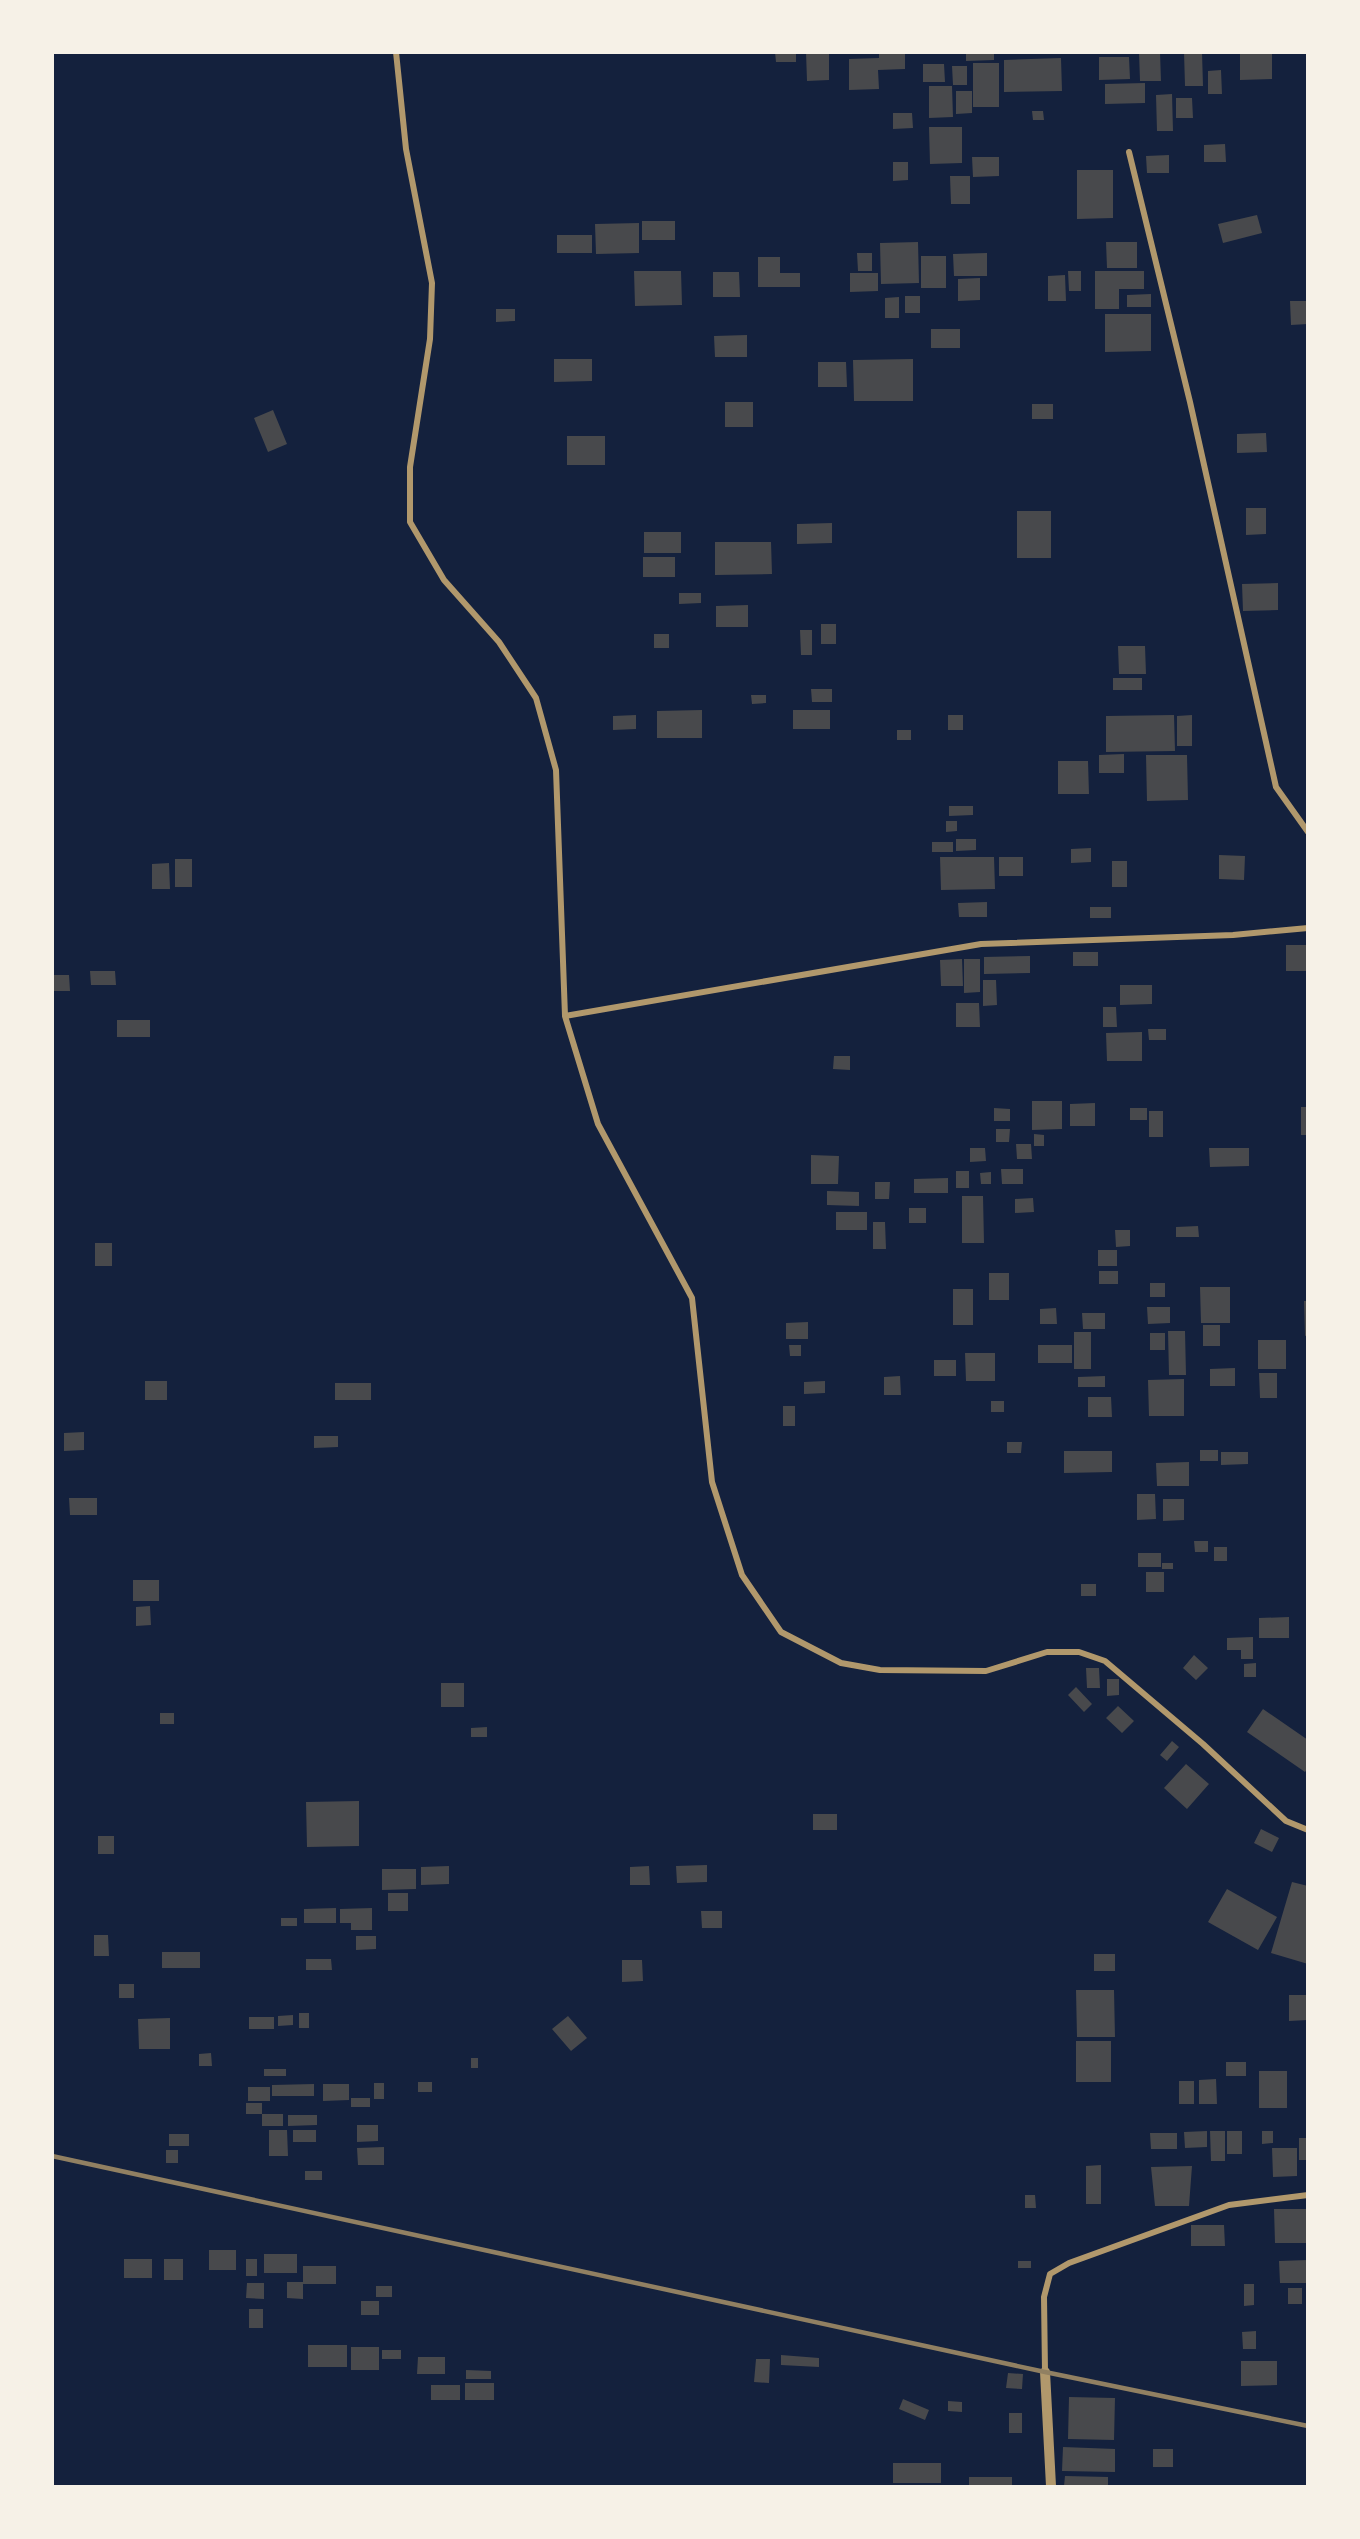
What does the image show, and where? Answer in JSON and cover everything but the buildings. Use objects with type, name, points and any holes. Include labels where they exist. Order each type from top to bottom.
[{"type":"street","points":[[396,52],[406,149],[432,283],[430,339],[410,467],[410,522],[444,580],[499,642],[536,698],[556,770],[565,1016],[598,1124],[692,1298],[712,1482],[742,1575],[781,1632],[841,1663],[880,1670],[986,1671],[1047,1652],[1079,1652],[1105,1661],[1203,1744],[1286,1821],[1308,1830]]},
{"type":"street","points":[[1129,152],[1190,402],[1276,787],[1308,832]]},
{"type":"street","points":[[565,1016],[981,944],[1233,935],[1308,928]]},
{"type":"street","points":[[1051,2487],[1044,2296],[1050,2274],[1069,2263],[1229,2205],[1308,2195]]},
{"type":"railway","points":[[52,2156],[1045,2372],[1308,2426]]}]
